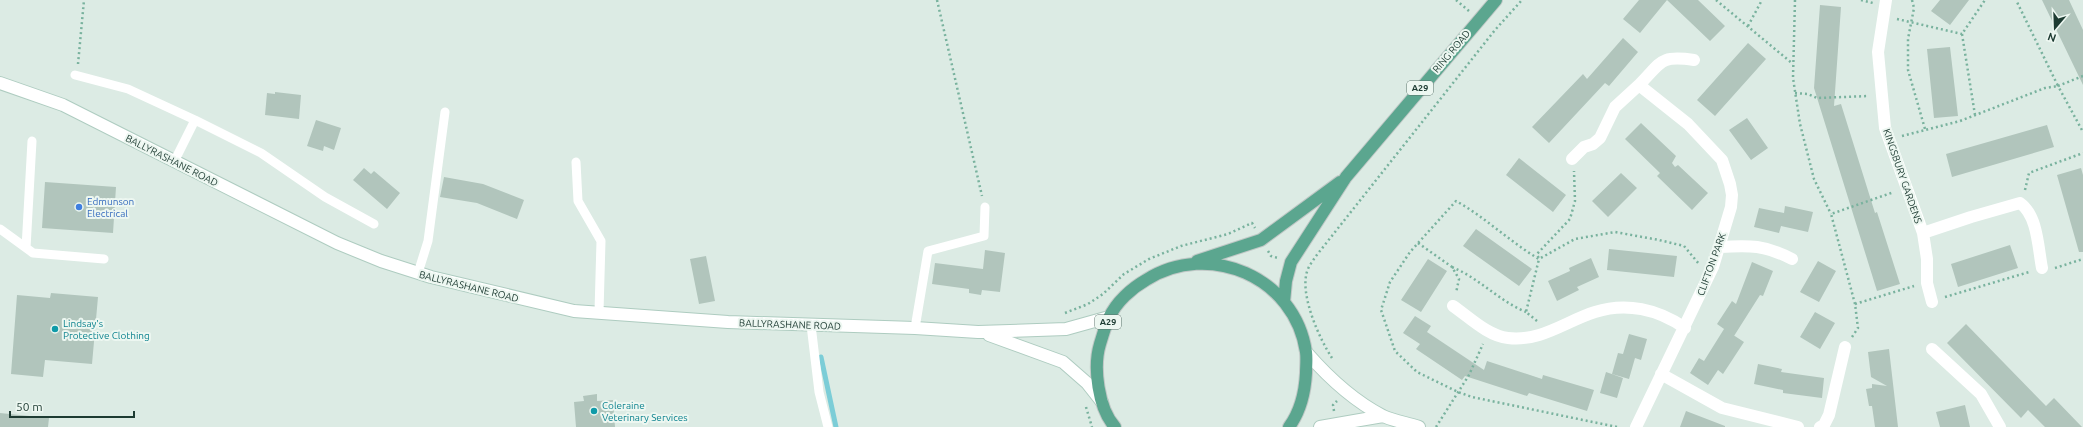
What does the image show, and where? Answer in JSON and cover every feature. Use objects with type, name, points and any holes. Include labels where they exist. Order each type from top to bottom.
[{"type":"main road","name":"RING ROAD","points":[[1284,302],[1286,281],[1291,262],[1346,177],[1496,0]]},
{"type":"main road","name":"RING ROAD","points":[[1192,263],[1261,240],[1346,177]]},
{"type":"main road","name":"A29","points":[[1114,426],[1102,402],[1096,375],[1097,353],[1109,317],[1132,288],[1161,270],[1192,263],[1230,266],[1263,281],[1284,302],[1298,323],[1306,353],[1305,390],[1293,422],[1289,427]]},
{"type":"street","name":"KINGSBURY GARDENS","points":[[1886,0],[1878,52],[1885,128],[1908,188],[1922,233],[1927,259],[1927,283],[1932,302]]},
{"type":"street","points":[[1572,159],[1584,147],[1593,144],[1600,138],[1615,107],[1639,85],[1661,60],[1674,57],[1694,60]]},
{"type":"street","name":"BALLYRASHANE ROAD","points":[[0,83],[63,105],[336,243],[381,261],[478,290],[574,311],[728,322],[915,328],[978,332],[1066,329],[1109,317]]},
{"type":"street","name":"CLIFTON PARK","points":[[1636,427],[1685,328],[1712,267],[1720,246],[1731,207],[1732,195],[1722,160],[1688,124],[1639,85]]},
{"type":"street","name":"KINGSBURY GARDENS","points":[[1922,233],[1971,217],[2020,204]]},
{"type":"street","points":[[2020,204],[2028,209],[2032,218],[2042,268]]},
{"type":"street","points":[[1720,246],[1750,245],[1773,249],[1792,258]]},
{"type":"street","points":[[1453,306],[1490,332],[1508,338],[1524,338],[1553,331],[1594,312],[1615,308],[1634,307],[1666,316],[1685,328]]},
{"type":"street","name":"BALLYRASHANE ROAD","points":[[978,332],[1012,342],[1062,362],[1088,383],[1102,402]]},
{"type":"street","points":[[1820,427],[1824,425],[1829,415],[1845,347]]},
{"type":"street","points":[[1932,349],[1981,394],[2000,427]]},
{"type":"street","points":[[1306,353],[1324,373],[1345,391],[1383,416],[1419,427]]},
{"type":"street","points":[[1661,374],[1722,408],[1798,427]]},
{"type":"street","points":[[1320,427],[1383,416]]},
{"type":"lane","points":[[75,74],[128,89],[261,153],[325,197],[374,224]]},
{"type":"lane","points":[[418,273],[428,241],[445,112]]},
{"type":"lane","points":[[174,162],[195,120]]},
{"type":"lane","points":[[26,248],[32,141]]},
{"type":"lane","points":[[576,162],[578,200],[602,241],[599,312]]},
{"type":"lane","points":[[915,328],[928,251],[984,236],[985,207]]},
{"type":"lane","points":[[0,230],[33,253],[104,259]]},
{"type":"lane","points":[[811,324],[820,392],[828,427]]},
{"type":"path","points":[[75,74],[78,69],[84,0]]},
{"type":"path","points":[[937,0],[985,207]]},
{"type":"path","points":[[1336,363],[1323,344],[1308,302],[1305,290],[1308,268],[1495,30],[1522,0]]},
{"type":"path","points":[[1716,0],[1793,64]]},
{"type":"path","points":[[1748,26],[1762,0]]},
{"type":"path","points":[[1795,0],[1793,64],[1795,93],[1800,124],[1814,180],[1831,214],[1855,304],[1858,328],[1845,347]]},
{"type":"path","points":[[1912,0],[1914,8],[1908,40],[1908,70],[1926,129]]},
{"type":"path","points":[[1975,115],[1962,34],[1985,0]]},
{"type":"path","points":[[2016,0],[2058,86],[2083,132]]},
{"type":"path","points":[[1883,16],[1962,34]]},
{"type":"path","points":[[1890,140],[1975,115],[2045,88],[2058,86],[2083,76]]},
{"type":"path","points":[[1795,93],[1808,94],[1817,98],[1882,94]]},
{"type":"path","points":[[2020,204],[2027,186],[2028,173],[2083,154]]},
{"type":"path","points":[[1526,312],[1539,259],[1537,254],[1570,219],[1575,201],[1576,178],[1572,159]]},
{"type":"path","points":[[1831,214],[1908,188]]},
{"type":"path","points":[[1539,259],[1521,248],[1467,207],[1456,201],[1410,252],[1390,282],[1381,310],[1395,351],[1418,372],[1458,392],[1617,427]]},
{"type":"path","points":[[1252,223],[1271,256],[1308,268]]},
{"type":"path","points":[[1539,259],[1575,239],[1614,232],[1684,246],[1700,266],[1712,267]]},
{"type":"path","points":[[1418,243],[1452,267],[1490,288],[1516,308],[1526,312],[1542,325],[1553,331]]},
{"type":"path","points":[[1932,302],[2042,268],[2051,269],[2083,259]]},
{"type":"path","points":[[1452,267],[1459,279],[1453,306]]},
{"type":"path","points":[[1855,304],[1927,283]]},
{"type":"path","points":[[1436,427],[1458,392],[1490,332]]},
{"type":"path","points":[[1085,405],[1092,427]]},
{"type":"building","points":[[1639,0],[1667,0],[1640,33],[1623,19]]},
{"type":"building","points":[[1667,0],[1698,0],[1725,26],[1710,41]]},
{"type":"building","points":[[1940,0],[1969,0],[1950,25],[1931,11]]},
{"type":"building","points":[[2042,0],[2069,0],[2083,30],[2083,85]]},
{"type":"building","points":[[1820,5],[1841,7],[1834,106],[1841,104],[1875,213],[1877,212],[1900,284],[1877,291],[1814,88]]},
{"type":"building","points":[[1623,38],[1638,52],[1609,86],[1605,83],[1549,143],[1532,127],[1583,74],[1587,79]]},
{"type":"building","points":[[1748,43],[1766,59],[1715,116],[1697,100]]},
{"type":"building","points":[[1950,47],[1958,116],[1934,118],[1927,49]]},
{"type":"building","points":[[275,92],[301,95],[299,119],[265,115],[267,93],[275,94]]},
{"type":"building","points":[[1747,118],[1768,148],[1751,160],[1729,130]]},
{"type":"building","points":[[316,120],[341,128],[334,150],[324,146],[323,151],[307,146]]},
{"type":"building","points":[[1641,123],[1676,156],[1672,163],[1675,167],[1678,165],[1708,193],[1692,210],[1657,176],[1660,173],[1625,139]]},
{"type":"building","points":[[2047,125],[2054,147],[1952,177],[1946,154]]},
{"type":"building","points":[[1519,158],[1566,195],[1553,212],[1506,175]]},
{"type":"building","points":[[364,168],[371,174],[374,171],[400,193],[387,209],[353,180]]},
{"type":"building","points":[[2081,168],[2083,175],[2083,252],[2079,252],[2057,175]]},
{"type":"building","points":[[1621,173],[1637,188],[1608,217],[1592,201]]},
{"type":"building","points":[[444,177],[483,184],[524,200],[517,219],[477,203],[440,197]]},
{"type":"building","name":"Edmunson Electrical","points":[[45,182],[116,187],[113,233],[42,228]]},
{"type":"building","points":[[1785,206],[1813,212],[1808,232],[1781,226],[1779,233],[1754,227],[1759,208],[1784,213]]},
{"type":"building","points":[[1476,229],[1532,269],[1519,286],[1463,246]]},
{"type":"building","points":[[2010,245],[2018,268],[1958,287],[1951,264]]},
{"type":"building","points":[[1609,249],[1677,256],[1674,277],[1607,270]]},
{"type":"building","points":[[985,250],[1005,253],[1000,292],[982,290],[981,295],[969,293],[969,289],[932,284],[935,263],[983,269]]},
{"type":"building","points":[[706,256],[715,301],[699,304],[690,259]]},
{"type":"building","points":[[1591,258],[1599,277],[1577,287],[1579,290],[1557,301],[1548,281],[1570,271],[1569,268]]},
{"type":"building","points":[[1428,259],[1447,271],[1421,312],[1401,300]]},
{"type":"building","points":[[1818,261],[1836,271],[1819,302],[1800,292]]},
{"type":"building","points":[[1752,262],[1773,271],[1763,296],[1760,295],[1734,336],[1717,324],[1732,301],[1736,304]]},
{"type":"building","name":"Lindsay's Protective Clothing","points":[[51,293],[98,297],[92,364],[45,360],[43,377],[11,374],[17,295],[50,298]]},
{"type":"building","points":[[1815,312],[1835,323],[1820,349],[1800,337]]},
{"type":"building","points":[[1415,316],[1431,326],[1427,332],[1484,370],[1487,361],[1542,379],[1543,375],[1594,390],[1587,411],[1529,393],[1527,396],[1465,376],[1462,380],[1416,349],[1420,344],[1403,333]]},
{"type":"building","points":[[1966,324],[2046,406],[2054,398],[2082,427],[2045,427],[2028,410],[2021,418],[1947,343]]},
{"type":"building","points":[[1724,329],[1744,342],[1723,374],[1718,370],[1708,385],[1690,373],[1699,358],[1704,361]]},
{"type":"building","points":[[1629,334],[1647,339],[1641,360],[1635,358],[1629,379],[1612,374],[1618,353],[1623,354]]},
{"type":"building","points":[[1889,349],[1898,427],[1875,427],[1872,406],[1869,406],[1866,389],[1872,388],[1872,384],[1887,386],[1871,377],[1868,352]]},
{"type":"building","points":[[1758,364],[1782,369],[1781,372],[1824,378],[1822,398],[1783,393],[1783,390],[1754,384]]},
{"type":"building","points":[[1606,372],[1623,378],[1617,398],[1600,393]]},
{"type":"building","name":"Coleraine Veterinary Services","points":[[597,394],[597,401],[613,400],[615,427],[576,427],[574,402],[584,401],[583,396]]},
{"type":"building","points":[[1965,405],[1970,427],[1940,427],[1936,412]]},
{"type":"building","points":[[1686,411],[1725,426],[1725,427],[1680,427]]},
{"type":"building","points":[[0,413],[49,418],[48,427],[0,427]]},
{"type":"waterway","points":[[821,357],[836,427]]},
{"type":"place","name":"Edmunson Electrical","points":[[79,207]]},
{"type":"place","name":"Lindsay's Protective Clothing","points":[[55,329]]},
{"type":"place","name":"Coleraine Veterinary Services","points":[[594,411]]}]
